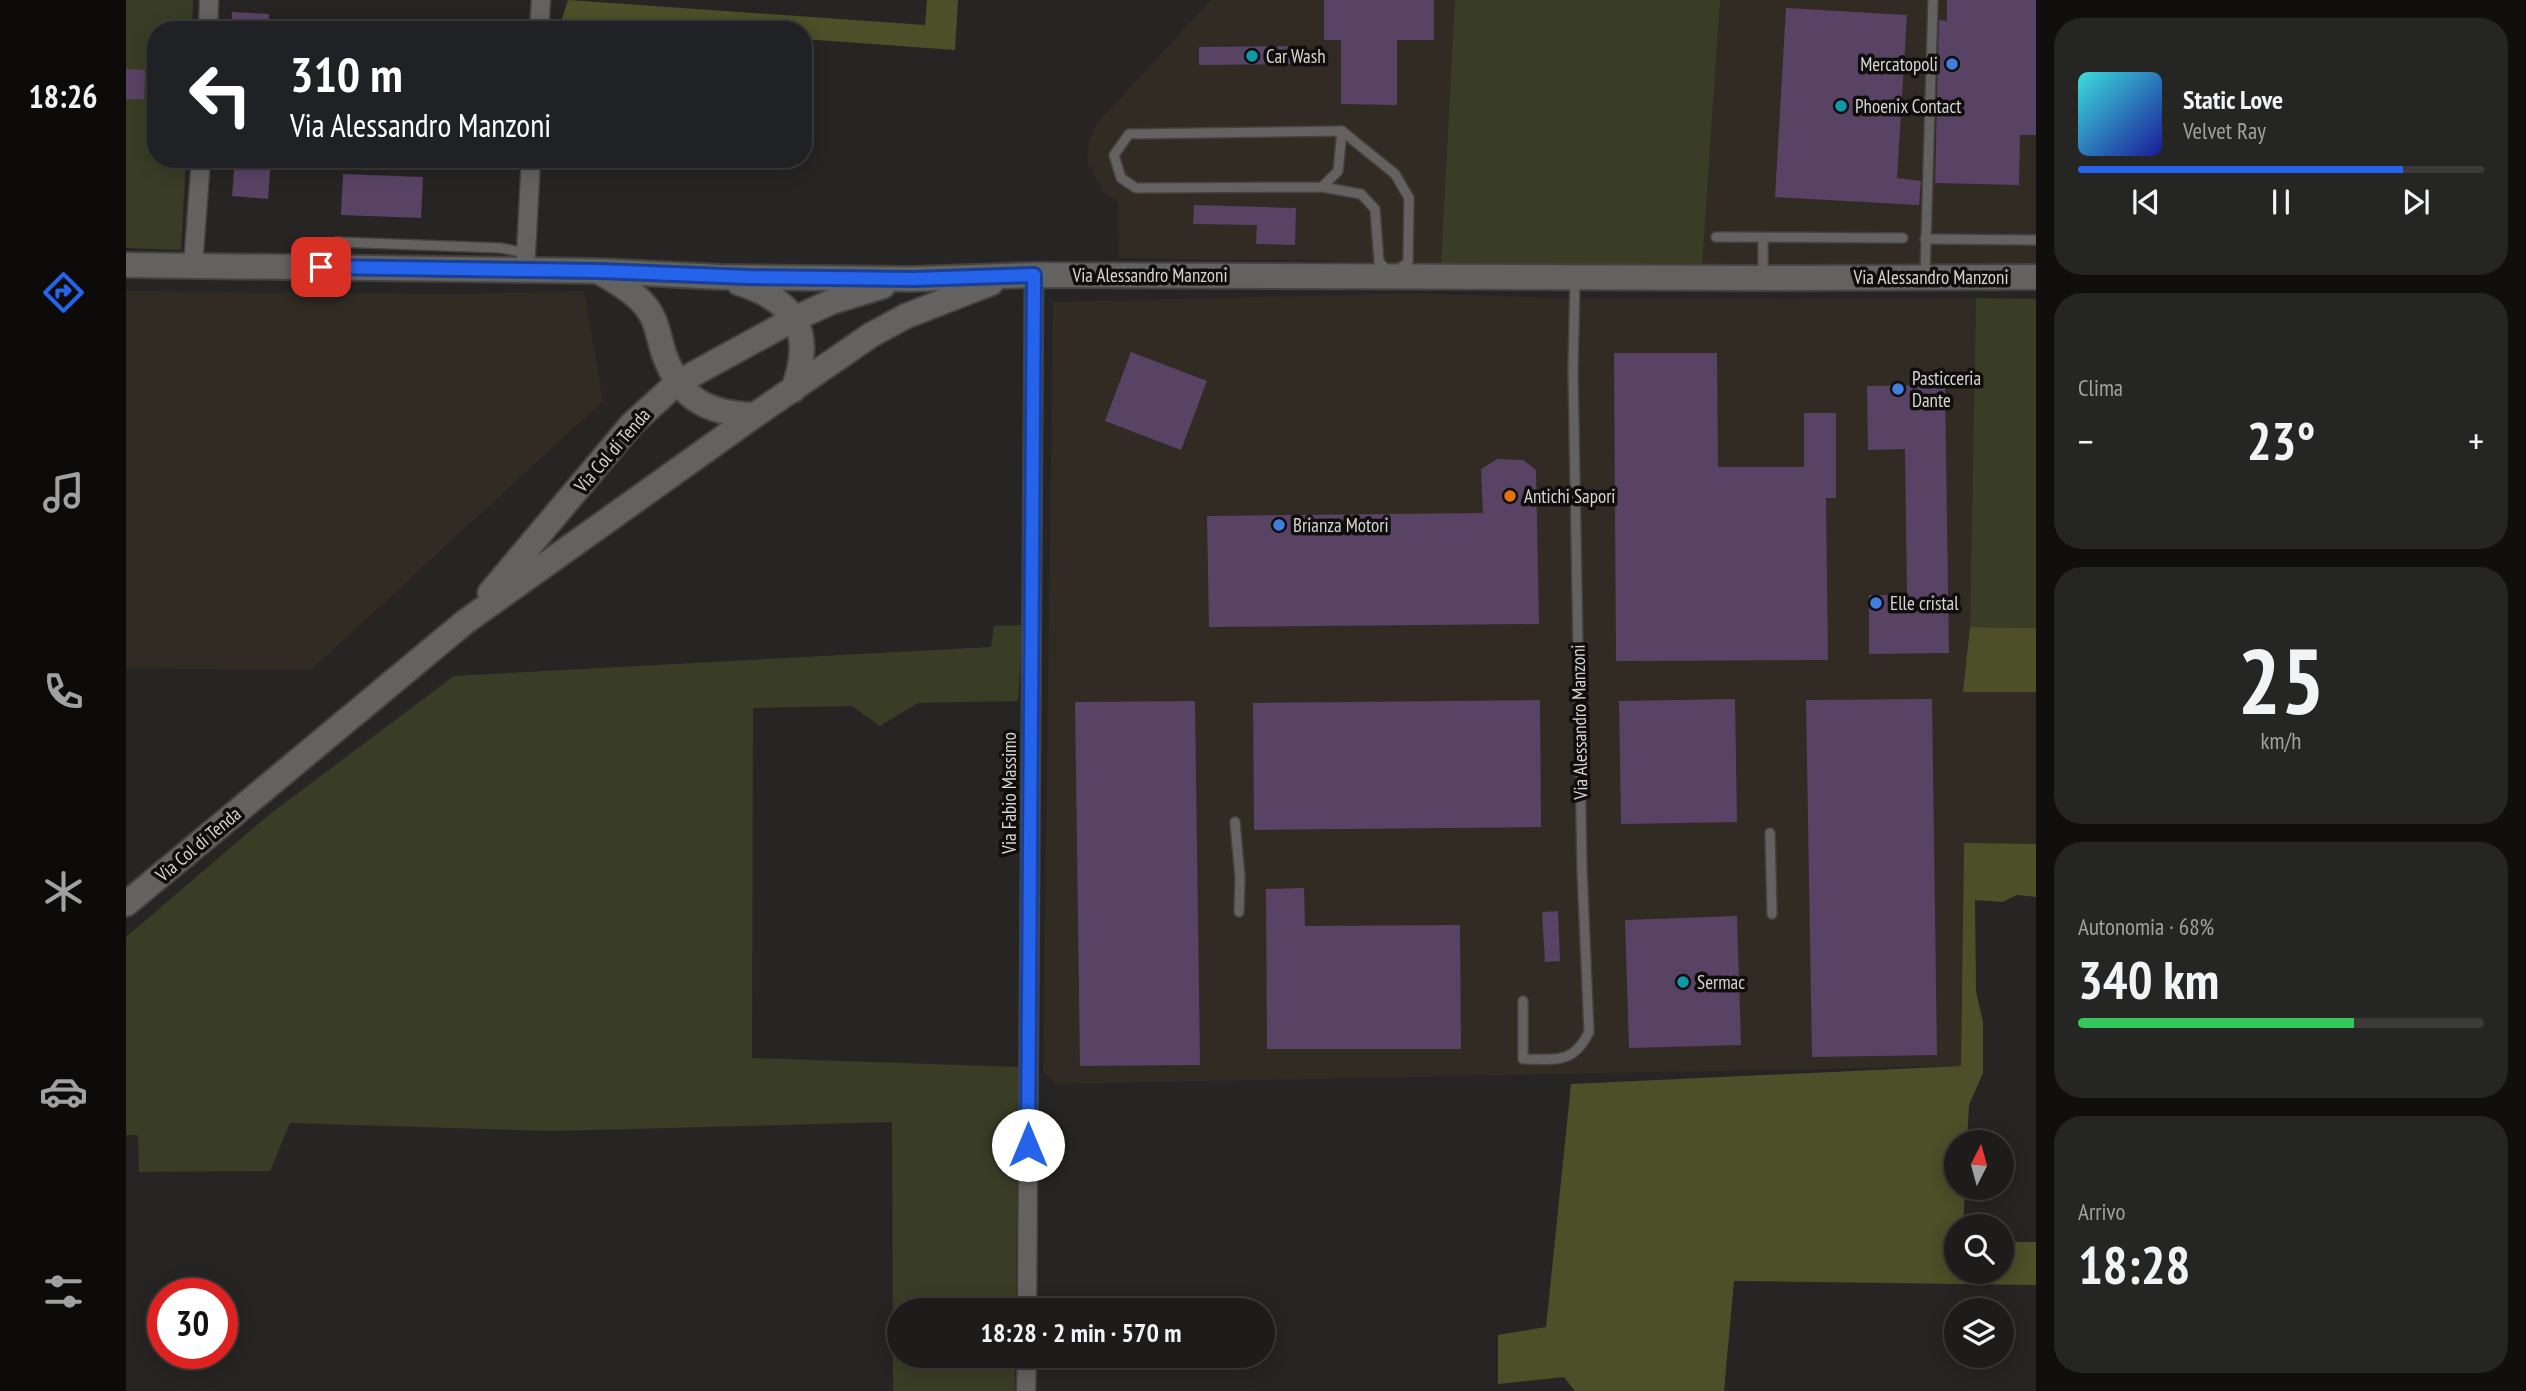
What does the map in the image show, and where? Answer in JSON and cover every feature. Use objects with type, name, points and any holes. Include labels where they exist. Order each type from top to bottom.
[{"type":"main road","name":"Via Alessandro Manzoni","points":[[126,265],[335,268],[525,262],[600,271],[720,277],[913,279],[1023,275],[2036,277]]},
{"type":"main road","points":[[600,271],[639,299],[653,317],[664,355],[677,383],[691,398],[713,410],[755,415]]},
{"type":"main road","name":"Via Col di Tenda","points":[[126,904],[465,622],[755,415],[871,335],[905,316],[1023,275]]},
{"type":"main road","points":[[720,277],[761,290],[780,301],[794,319],[803,347],[801,369],[793,390]]},
{"type":"main road","name":"Via Col di Tenda","points":[[465,622],[632,424],[677,383],[794,319],[864,291],[913,279]]},
{"type":"street","points":[[208,21],[209,0]]},
{"type":"street","points":[[540,21],[541,0]]},
{"type":"street","points":[[193,266],[200,168]]},
{"type":"street","points":[[525,262],[530,168]]},
{"type":"street","name":"Via Fabio Massimo","points":[[1023,275],[1027,1298]]},
{"type":"street","points":[[1026,1391],[1027,1368]]},
{"type":"lane","points":[[1926,277],[1933,0]]},
{"type":"lane","points":[[1322,187],[1338,171],[1342,131]]},
{"type":"lane","points":[[1342,131],[1395,174],[1409,198],[1408,262],[1392,275],[1379,262],[1375,209],[1362,194],[1322,187],[1136,188],[1121,178],[1114,155],[1129,134],[1342,131]]},
{"type":"lane","points":[[1716,237],[1903,238]]},
{"type":"lane","points":[[1763,237],[1763,278]]},
{"type":"lane","points":[[1925,239],[2036,240]]},
{"type":"lane","name":"Via Alessandro Manzoni","points":[[1523,1001],[1523,1059],[1564,1059],[1581,1049],[1589,1032],[1581,814],[1573,370],[1575,276]]},
{"type":"lane","points":[[1235,822],[1240,878],[1239,912]]},
{"type":"lane","points":[[1770,833],[1772,914]]},
{"type":"shaded area","points":[[1211,0],[1455,0],[1441,263],[1119,258],[1118,202],[1103,192],[1087,162],[1089,140],[1097,123]]},
{"type":"shaded area","points":[[1720,0],[2036,0],[2036,270],[1702,267]]},
{"type":"shaded area","points":[[126,291],[464,294],[584,291],[603,401],[311,670],[126,668]]},
{"type":"shaded area","points":[[1422,293],[1575,299],[1976,298],[1970,627],[1964,692],[2036,692],[2036,844],[1964,844],[1961,1066],[1058,1084],[1043,1072],[1053,302]]},
{"type":"green space","points":[[126,0],[193,0],[192,21],[147,21],[147,168],[186,168],[181,250],[126,248]]},
{"type":"green space","points":[[568,0],[925,25],[927,0],[958,0],[955,50],[812,40],[812,21],[561,21]]},
{"type":"green space","points":[[1455,0],[1720,0],[1702,267],[1441,263]]},
{"type":"green space","points":[[1976,298],[2036,299],[2036,628],[1970,627]]},
{"type":"green space","points":[[1023,625],[1018,701],[918,703],[880,726],[852,706],[753,708],[752,1058],[1018,1067],[1016,1298],[893,1298],[892,1122],[552,1131],[290,1123],[270,1171],[139,1172],[138,1135],[126,1135],[126,937],[270,814],[454,676],[991,647],[994,626]]},
{"type":"green space","points":[[1970,627],[2036,628],[2036,692],[1963,692]]},
{"type":"green space","points":[[1964,843],[2036,844],[2036,897],[2017,895],[2003,902],[1975,900],[1976,991],[1983,1022],[1983,1073],[1969,1105],[1968,1130],[1944,1130],[1944,1200],[1964,1200],[1964,1214],[1944,1214],[1944,1284],[1734,1281],[1724,1391],[1575,1391],[1564,1377],[1498,1384],[1498,1335],[1546,1327],[1571,1084],[1961,1066]]},
{"type":"green space","points":[[2014,1242],[2036,1242],[2036,1285],[1960,1284],[2014,1284]]},
{"type":"green space","points":[[893,1368],[1015,1368],[1015,1391],[893,1391]]},
{"type":"building","points":[[1324,0],[1434,0],[1434,40],[1397,40],[1397,105],[1341,104],[1341,40],[1324,40]]},
{"type":"building","points":[[1947,0],[2036,0],[2036,135],[2020,135],[2019,185],[1935,183],[1939,20],[1947,21]]},
{"type":"building","name":"Phoenix Contact","points":[[1786,8],[1907,15],[1897,178],[1921,181],[1919,205],[1775,197]]},
{"type":"building","points":[[232,12],[269,14],[269,21],[232,21]]},
{"type":"building","name":"Car Wash","points":[[1304,46],[1304,64],[1199,65],[1199,47]]},
{"type":"building","points":[[126,69],[145,70],[144,99],[126,99]]},
{"type":"building","points":[[234,168],[270,168],[268,199],[232,196]]},
{"type":"building","points":[[343,174],[423,177],[421,218],[341,215]]},
{"type":"building","points":[[1194,205],[1296,208],[1295,245],[1256,244],[1257,225],[1193,224]]},
{"type":"building","points":[[1131,352],[1207,381],[1181,450],[1105,421]]},
{"type":"building","points":[[1614,353],[1717,353],[1718,467],[1804,467],[1804,413],[1836,413],[1836,498],[1826,498],[1828,660],[1616,661]]},
{"type":"building","points":[[1945,385],[1949,653],[1869,654],[1869,595],[1907,595],[1905,449],[1868,450],[1867,386]]},
{"type":"building","points":[[1497,459],[1523,460],[1536,470],[1539,624],[1209,627],[1207,516],[1483,513],[1481,469]]},
{"type":"building","points":[[1735,699],[1737,822],[1621,824],[1619,701]]},
{"type":"building","points":[[1932,699],[1937,1055],[1812,1057],[1806,700]]},
{"type":"building","points":[[1540,700],[1541,827],[1254,830],[1253,703]]},
{"type":"building","points":[[1195,701],[1200,1065],[1080,1066],[1075,702]]},
{"type":"building","points":[[1304,888],[1305,926],[1460,925],[1461,1049],[1267,1049],[1266,889]]},
{"type":"building","points":[[1558,911],[1560,961],[1545,962],[1542,912]]},
{"type":"building","name":"Sermac","points":[[1737,916],[1741,1045],[1629,1048],[1625,920]]},
{"type":"place","name":"Car Wash","points":[[1252,56]]},
{"type":"place","name":"Mercatopoli","points":[[1952,64]]},
{"type":"place","name":"Phoenix Contact","points":[[1841,106]]},
{"type":"place","name":"Pasticceria Dante","points":[[1898,389]]},
{"type":"place","name":"Antichi Sapori","points":[[1510,496]]},
{"type":"place","name":"Brianza Motori","points":[[1279,525]]},
{"type":"place","name":"Elle cristal","points":[[1876,603]]},
{"type":"place","name":"Sermac","points":[[1683,982]]},
{"type":"route","points":[[321,267],[600,271],[720,277],[913,279],[1034,275],[1028,1145]]}]
